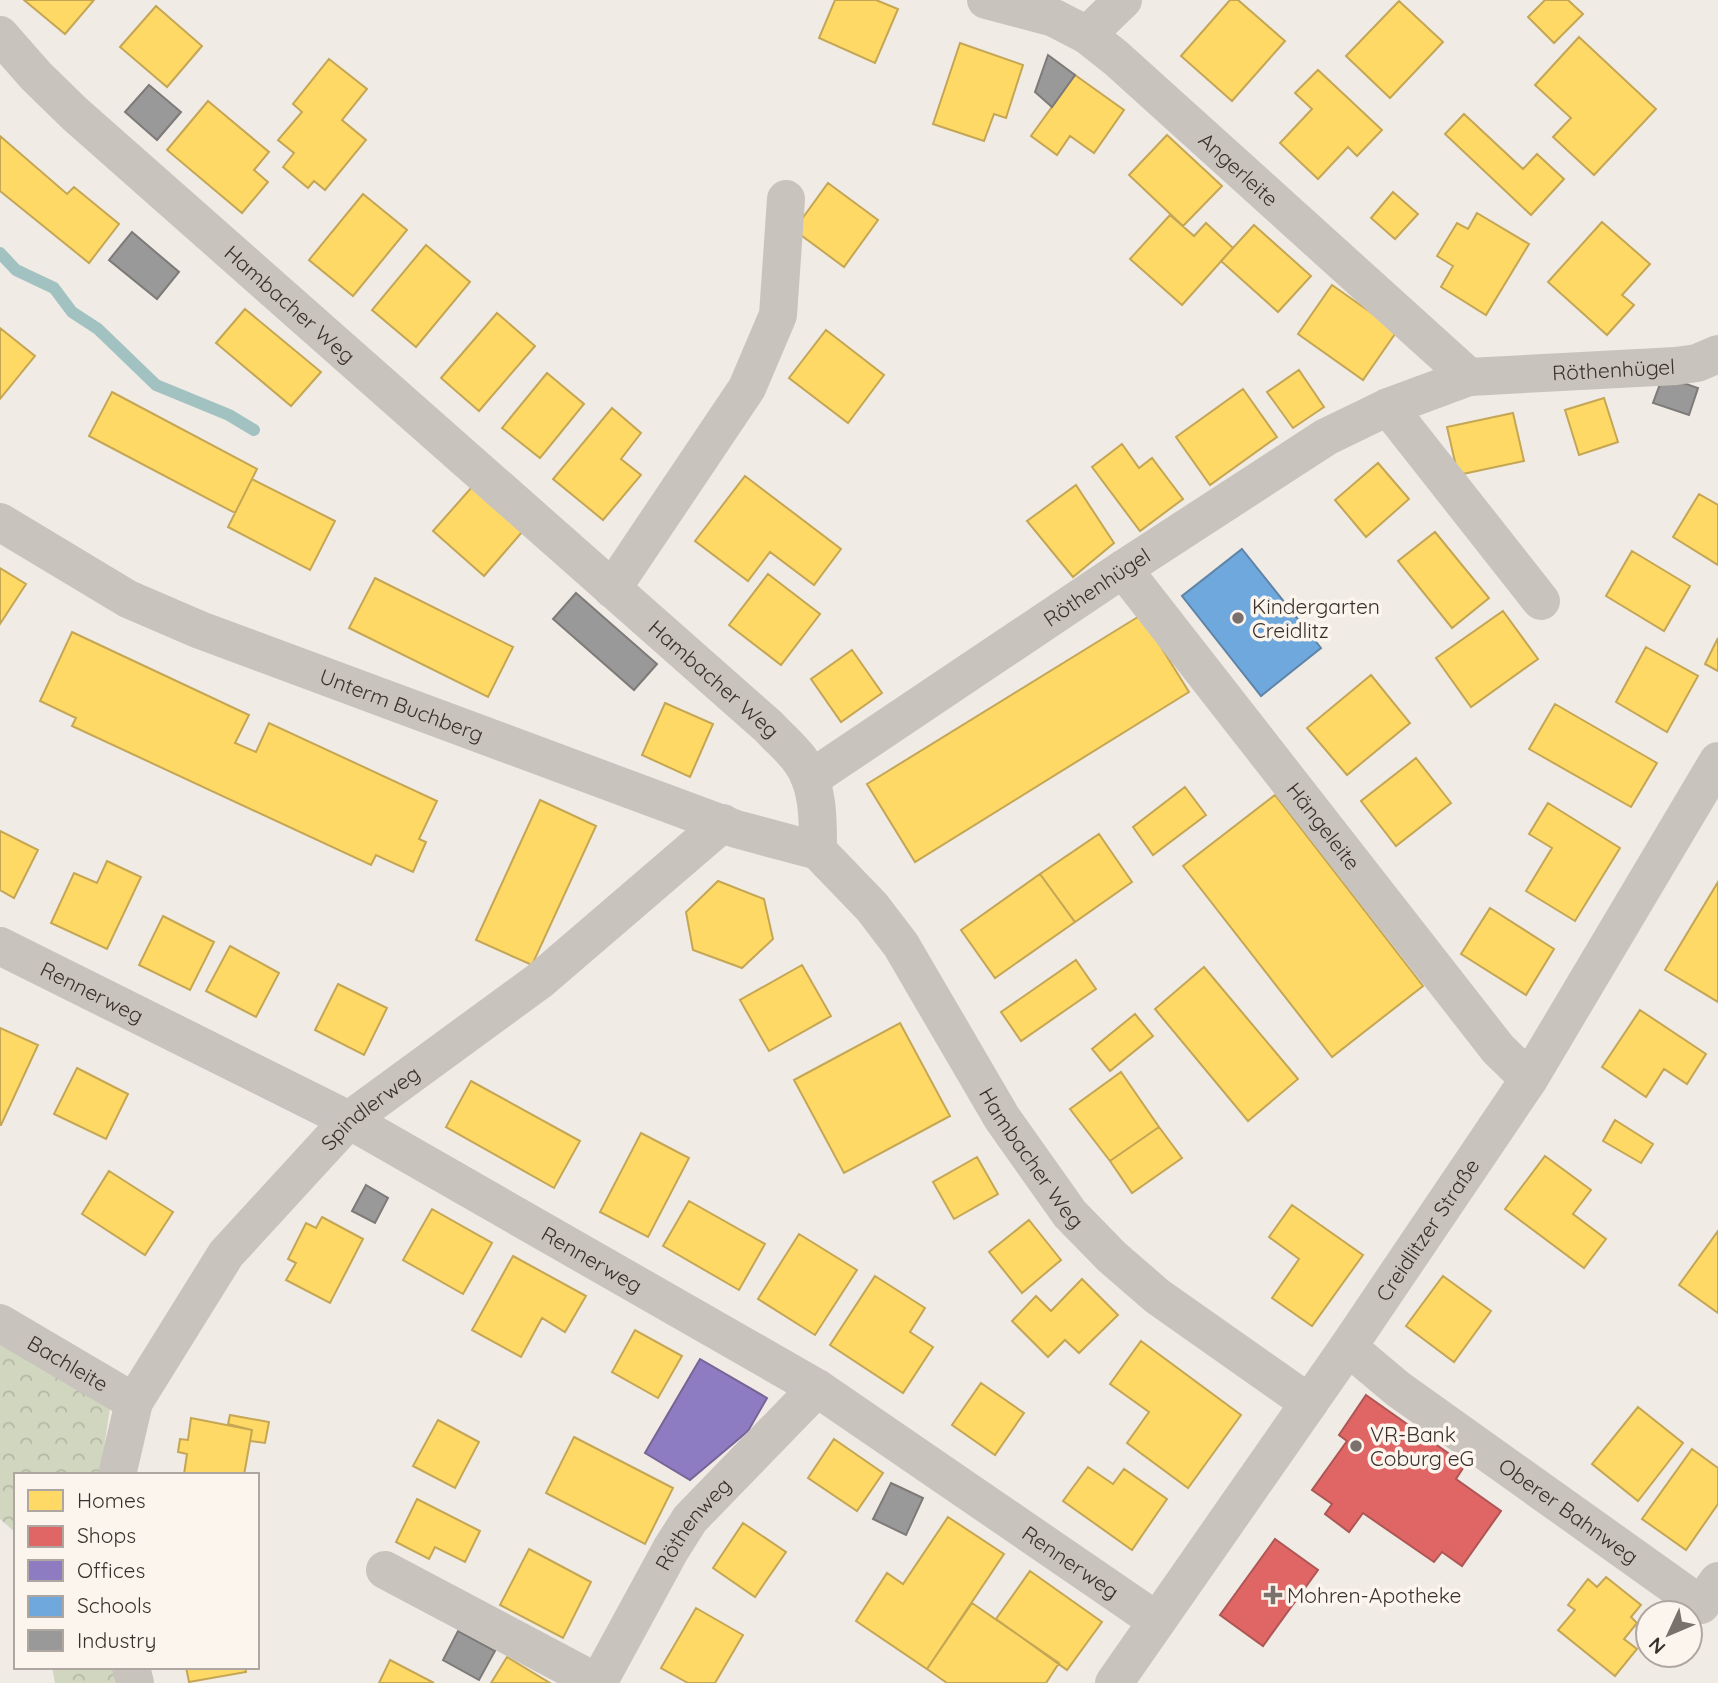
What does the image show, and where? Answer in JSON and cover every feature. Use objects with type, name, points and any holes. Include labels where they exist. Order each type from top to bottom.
[{"type":"street","name":"Angerleite","points":[[986,0],[1054,18],[1087,35],[1469,377]]},
{"type":"street","points":[[1087,35],[1123,0]]},
{"type":"street","name":"Hambacher Weg","points":[[0,35],[36,76],[75,114],[769,727],[801,761],[810,779],[818,813],[818,851],[872,907],[901,945],[1002,1118],[1070,1214],[1157,1296],[1309,1403]]},
{"type":"street","points":[[612,589],[747,388],[778,315],[786,200]]},
{"type":"street","name":"Röthenhügel","points":[[810,779],[1123,569],[1326,437],[1388,407],[1469,377],[1676,366],[1697,363],[1718,354]]},
{"type":"street","points":[[1388,407],[1541,601]]},
{"type":"street","name":"Unterm Buchberg","points":[[0,522],[128,599],[201,631],[723,823],[818,851]]},
{"type":"street","name":"Hängeleite","points":[[1123,569],[1498,1049],[1529,1079]]},
{"type":"street","name":"Creidlitzer Straße","points":[[1114,1683],[1348,1347],[1529,1079],[1718,761]]},
{"type":"street","name":"Spindlerweg","points":[[117,1473],[134,1402],[226,1254],[349,1119],[539,981],[723,823]]},
{"type":"street","name":"Rennerweg","points":[[0,946],[349,1119],[817,1388],[1157,1621]]},
{"type":"street","name":"Bachleite","points":[[0,1324],[134,1402]]},
{"type":"street","name":"Oberer Bahnweg","points":[[1348,1347],[1398,1389],[1701,1605],[1718,1581]]},
{"type":"street","name":"Röthenweg","points":[[385,1570],[598,1683],[690,1519],[817,1388]]},
{"type":"green space","points":[[0,1342],[111,1401],[100,1473],[14,1473],[14,1531],[0,1519]]},
{"type":"green space","points":[[52,1669],[113,1669],[115,1683],[55,1683]]},
{"type":"building: Homes","points":[[24,0],[94,0],[65,34]]},
{"type":"building: Homes","points":[[835,0],[876,0],[898,9],[875,63],[819,38]]},
{"type":"building: Homes","points":[[1230,0],[1238,0],[1285,41],[1232,101],[1181,56]]},
{"type":"building: Homes","points":[[1545,0],[1568,0],[1583,14],[1554,43],[1528,17]]},
{"type":"building: Homes","points":[[1399,1],[1443,42],[1390,98],[1346,56]]},
{"type":"building: Homes","points":[[156,6],[202,46],[167,87],[120,47]]},
{"type":"building: Homes","points":[[1579,37],[1656,109],[1594,175],[1553,137],[1571,118],[1535,85]]},
{"type":"building: Homes","points":[[960,43],[1023,65],[1006,118],[994,114],[984,141],[933,124]]},
{"type":"building: Homes","points":[[329,59],[367,89],[342,120],[366,140],[325,190],[314,181],[308,188],[283,167],[294,153],[278,140],[302,112],[293,104]]},
{"type":"building: Homes","points":[[1318,70],[1382,130],[1357,156],[1348,147],[1318,179],[1280,143],[1312,109],[1295,93]]},
{"type":"building: Homes","points":[[1075,75],[1124,110],[1094,153],[1070,136],[1057,155],[1031,136]]},
{"type":"building: Homes","points":[[208,101],[269,152],[254,170],[268,182],[242,213],[167,150]]},
{"type":"building: Homes","points":[[1464,114],[1523,169],[1537,154],[1564,179],[1531,215],[1445,134]]},
{"type":"building: Homes","points":[[1167,135],[1222,186],[1183,226],[1129,175]]},
{"type":"building: Homes","points":[[0,136],[67,194],[74,187],[119,224],[89,263],[0,191]]},
{"type":"building: Homes","points":[[828,183],[878,220],[844,267],[794,230]]},
{"type":"building: Homes","points":[[1393,192],[1418,214],[1395,239],[1371,218]]},
{"type":"building: Homes","points":[[363,194],[407,230],[353,296],[309,260]]},
{"type":"building: Homes","points":[[1477,213],[1529,244],[1486,315],[1441,287],[1453,266],[1437,256],[1457,223],[1468,229]]},
{"type":"building: Homes","points":[[1170,215],[1194,236],[1206,223],[1233,248],[1182,305],[1130,259]]},
{"type":"building: Homes","points":[[1602,222],[1650,264],[1622,295],[1634,305],[1607,335],[1548,282]]},
{"type":"building: Homes","points":[[1254,225],[1311,276],[1278,312],[1221,261]]},
{"type":"building: Homes","points":[[426,245],[470,282],[416,347],[372,310]]},
{"type":"building: Homes","points":[[1332,285],[1397,331],[1363,380],[1298,334]]},
{"type":"building: Homes","points":[[245,309],[321,372],[291,406],[216,343]]},
{"type":"building: Homes","points":[[497,313],[535,346],[479,411],[441,378]]},
{"type":"building: Homes","points":[[0,328],[35,356],[0,399]]},
{"type":"building: Homes","points":[[826,330],[884,375],[848,423],[789,378]]},
{"type":"building: Homes","points":[[1299,370],[1324,407],[1293,428],[1267,392]]},
{"type":"building: Homes","points":[[547,373],[584,404],[540,458],[502,428]]},
{"type":"building: Homes","points":[[1243,389],[1277,437],[1210,485],[1176,437]]},
{"type":"building: Homes","points":[[112,392],[257,469],[235,513],[89,436]]},
{"type":"building: Homes","points":[[1604,398],[1618,442],[1579,455],[1565,410]]},
{"type":"building: Homes","points":[[612,408],[641,433],[621,459],[641,475],[603,520],[553,479]]},
{"type":"building: Homes","points":[[1513,413],[1524,461],[1458,475],[1447,427]]},
{"type":"building: Homes","points":[[1122,444],[1139,468],[1152,458],[1183,499],[1140,531],[1092,467]]},
{"type":"building: Homes","points":[[1378,463],[1409,499],[1366,537],[1335,500]]},
{"type":"building: Homes","points":[[745,476],[841,549],[814,585],[770,552],[748,581],[695,541]]},
{"type":"building: Homes","points":[[252,479],[335,521],[310,570],[228,527]]},
{"type":"building: Homes","points":[[1076,485],[1114,543],[1073,577],[1027,521]]},
{"type":"building: Homes","points":[[472,487],[522,532],[484,576],[433,531]]},
{"type":"building: Homes","points":[[1699,494],[1718,505],[1718,565],[1673,537]]},
{"type":"building: Homes","points":[[1435,532],[1489,598],[1452,628],[1398,561]]},
{"type":"building: Homes","points":[[1632,551],[1690,586],[1664,631],[1606,596]]},
{"type":"building: Homes","points":[[0,568],[26,584],[0,624]]},
{"type":"building: Homes","points":[[768,574],[820,614],[781,665],[729,625]]},
{"type":"building: Homes","points":[[375,578],[513,647],[488,697],[349,628]]},
{"type":"building: Homes","points":[[1503,611],[1538,659],[1471,707],[1436,658]]},
{"type":"building: Homes","points":[[1141,615],[1189,692],[915,862],[867,784]]},
{"type":"building: Homes","points":[[72,632],[249,715],[235,743],[256,752],[269,723],[437,801],[419,839],[426,842],[413,872],[376,855],[371,865],[72,726],[76,718],[40,701]]},
{"type":"building: Homes","points":[[1718,638],[1718,671],[1705,664]]},
{"type":"building: Homes","points":[[1646,647],[1698,676],[1667,732],[1616,702]]},
{"type":"building: Homes","points":[[852,650],[882,693],[841,722],[811,679]]},
{"type":"building: Homes","points":[[1371,675],[1410,723],[1347,775],[1307,728]]},
{"type":"building: Homes","points":[[665,703],[713,724],[690,777],[642,755]]},
{"type":"building: Homes","points":[[1555,704],[1657,763],[1631,807],[1529,749]]},
{"type":"building: Homes","points":[[1416,758],[1451,803],[1396,846],[1361,801]]},
{"type":"building: Homes","points":[[1185,787],[1206,815],[1153,855],[1133,827]]},
{"type":"building: Homes","points":[[1275,795],[1423,986],[1332,1057],[1183,866]]},
{"type":"building: Homes","points":[[540,800],[596,826],[532,965],[476,940]]},
{"type":"building: Homes","points":[[1548,803],[1620,848],[1575,921],[1526,891],[1552,848],[1529,834]]},
{"type":"building: Homes","points":[[0,831],[38,850],[14,898],[0,890]]},
{"type":"building: Homes","points":[[1099,834],[1132,882],[1075,922],[1040,874]]},
{"type":"building: Homes","points":[[107,861],[141,877],[107,949],[51,923],[74,873],[97,883]]},
{"type":"building: Homes","points":[[1040,874],[1075,922],[995,978],[961,930]]},
{"type":"building: Homes","points":[[718,881],[764,899],[773,939],[742,968],[693,950],[686,912]]},
{"type":"building: Homes","points":[[1718,882],[1718,1002],[1665,970]]},
{"type":"building: Homes","points":[[1490,908],[1554,949],[1526,995],[1461,954]]},
{"type":"building: Homes","points":[[163,916],[214,942],[190,990],[139,965]]},
{"type":"building: Homes","points":[[230,946],[279,973],[256,1017],[206,991]]},
{"type":"building: Homes","points":[[1076,960],[1096,989],[1021,1041],[1001,1012]]},
{"type":"building: Homes","points":[[802,965],[831,1016],[769,1051],[740,1000]]},
{"type":"building: Homes","points":[[1204,967],[1298,1079],[1248,1121],[1155,1009]]},
{"type":"building: Homes","points":[[338,984],[387,1008],[364,1055],[315,1030]]},
{"type":"building: Homes","points":[[1640,1010],[1706,1054],[1687,1084],[1664,1069],[1646,1097],[1602,1067]]},
{"type":"building: Homes","points":[[1135,1014],[1153,1036],[1110,1071],[1092,1049]]},
{"type":"building: Homes","points":[[900,1023],[950,1116],[844,1173],[794,1080]]},
{"type":"building: Homes","points":[[0,1028],[38,1045],[1,1125],[0,1125]]},
{"type":"building: Homes","points":[[77,1068],[128,1094],[106,1139],[54,1114]]},
{"type":"building: Homes","points":[[1121,1072],[1159,1127],[1110,1161],[1070,1109]]},
{"type":"building: Homes","points":[[471,1081],[580,1141],[554,1188],[446,1127]]},
{"type":"building: Homes","points":[[1615,1120],[1653,1144],[1641,1163],[1603,1141]]},
{"type":"building: Homes","points":[[1159,1127],[1182,1158],[1132,1193],[1110,1161]]},
{"type":"building: Homes","points":[[641,1133],[689,1158],[648,1237],[600,1212]]},
{"type":"building: Homes","points":[[1545,1156],[1591,1190],[1573,1214],[1606,1239],[1584,1268],[1505,1209]]},
{"type":"building: Homes","points":[[977,1157],[998,1194],[954,1219],[933,1182]]},
{"type":"building: Homes","points":[[109,1171],[173,1212],[145,1255],[82,1214]]},
{"type":"building: Homes","points":[[689,1201],[765,1244],[739,1290],[663,1246]]},
{"type":"building: Homes","points":[[1292,1205],[1363,1255],[1312,1326],[1272,1298],[1299,1259],[1269,1237]]},
{"type":"building: Homes","points":[[432,1209],[492,1243],[463,1294],[403,1260]]},
{"type":"building: Homes","points":[[322,1217],[363,1239],[330,1303],[286,1280],[296,1263],[288,1259],[306,1223],[316,1228]]},
{"type":"building: Homes","points":[[1029,1220],[1061,1260],[1022,1293],[989,1252]]},
{"type":"building: Homes","points":[[1718,1231],[1718,1313],[1679,1285]]},
{"type":"building: Homes","points":[[799,1234],[857,1270],[815,1335],[758,1299]]},
{"type":"building: Homes","points":[[513,1256],[586,1296],[565,1332],[542,1318],[521,1357],[472,1330]]},
{"type":"building: Homes","points":[[875,1276],[925,1308],[910,1332],[933,1347],[903,1393],[830,1345]]},
{"type":"building: Homes","points":[[1443,1276],[1491,1311],[1454,1362],[1406,1326]]},
{"type":"building: Homes","points":[[1082,1279],[1118,1315],[1079,1353],[1065,1340],[1048,1357],[1012,1321],[1036,1296],[1051,1311]]},
{"type":"building: Homes","points":[[635,1330],[682,1356],[658,1398],[612,1372]]},
{"type":"building: Homes","points":[[1141,1341],[1241,1415],[1188,1488],[1127,1443],[1149,1412],[1110,1384]]},
{"type":"building: Homes","points":[[981,1383],[1024,1413],[995,1455],[952,1425]]},
{"type":"building: Homes","points":[[1638,1407],[1683,1443],[1638,1501],[1592,1464]]},
{"type":"building: Homes","points":[[230,1415],[269,1422],[265,1443],[250,1441],[252,1430],[228,1424]]},
{"type":"building: Homes","points":[[191,1418],[252,1430],[244,1473],[184,1473],[187,1454],[178,1452],[180,1439],[188,1440]]},
{"type":"building: Homes","points":[[438,1420],[479,1442],[455,1488],[413,1466]]},
{"type":"building: Homes","points":[[574,1437],[673,1488],[645,1544],[546,1493]]},
{"type":"building: Homes","points":[[834,1439],[883,1473],[857,1511],[808,1478]]},
{"type":"building: Homes","points":[[1692,1449],[1718,1468],[1718,1504],[1686,1550],[1642,1519]]},
{"type":"building: Homes","points":[[1088,1467],[1113,1484],[1124,1469],[1167,1499],[1132,1550],[1063,1501]]},
{"type":"building: Homes","points":[[417,1499],[480,1531],[465,1562],[435,1547],[429,1559],[396,1542]]},
{"type":"building: Homes","points":[[948,1517],[1004,1554],[927,1669],[856,1621],[887,1573],[903,1584]]},
{"type":"building: Homes","points":[[743,1523],[786,1552],[755,1597],[713,1568]]},
{"type":"building: Homes","points":[[529,1549],[591,1582],[563,1638],[500,1605]]},
{"type":"building: Homes","points":[[1030,1571],[1102,1622],[1067,1670],[996,1619]]},
{"type":"building: Homes","points":[[1606,1577],[1634,1599],[1634,1613],[1631,1617],[1634,1627],[1624,1639],[1634,1647],[1634,1653],[1615,1676],[1558,1630],[1575,1610],[1568,1605],[1588,1579],[1597,1587]]},
{"type":"building: Homes","points":[[972,1603],[1059,1663],[1046,1683],[947,1683],[927,1669]]},
{"type":"building: Homes","points":[[696,1608],[743,1635],[715,1683],[688,1683],[661,1668]]},
{"type":"building: Homes","points":[[507,1657],[550,1683],[491,1683]]},
{"type":"building: Homes","points":[[390,1660],[434,1683],[379,1683]]},
{"type":"building: Homes","points":[[186,1669],[245,1669],[246,1672],[189,1682]]},
{"type":"building: Shops","points":[[1366,1395],[1465,1465],[1456,1479],[1501,1511],[1462,1566],[1442,1552],[1434,1562],[1363,1513],[1349,1532],[1325,1514],[1332,1504],[1312,1490],[1347,1441],[1339,1435]]},
{"type":"building: Shops","points":[[1275,1539],[1318,1570],[1263,1646],[1220,1615]]},
{"type":"building: Offices","points":[[700,1359],[767,1398],[748,1431],[690,1480],[645,1453]]},
{"type":"building: Schools","points":[[1242,549],[1321,648],[1261,696],[1182,596]]},
{"type":"building: Industry","points":[[1048,55],[1075,75],[1052,107],[1035,92]]},
{"type":"building: Industry","points":[[149,85],[181,112],[157,140],[125,112]]},
{"type":"building: Industry","points":[[132,232],[179,272],[157,299],[109,260]]},
{"type":"building: Industry","points":[[1663,376],[1698,388],[1689,415],[1653,403]]},
{"type":"building: Industry","points":[[576,593],[657,664],[634,690],[553,619]]},
{"type":"building: Industry","points":[[366,1185],[388,1198],[375,1223],[352,1211]]},
{"type":"building: Industry","points":[[891,1483],[923,1498],[906,1535],[873,1519]]},
{"type":"building: Industry","points":[[458,1631],[495,1651],[479,1680],[443,1660]]},
{"type":"waterway","points":[[0,253],[16,270],[54,288],[72,312],[98,329],[156,385],[229,415],[254,430]]},
{"type":"place","name":"Kindergarten Creidlitz","points":[[1238,618]]},
{"type":"place","name":"VR-Bank Coburg eG","points":[[1356,1446]]},
{"type":"place","name":"Mohren-Apotheke","points":[[1273,1595]]}]
